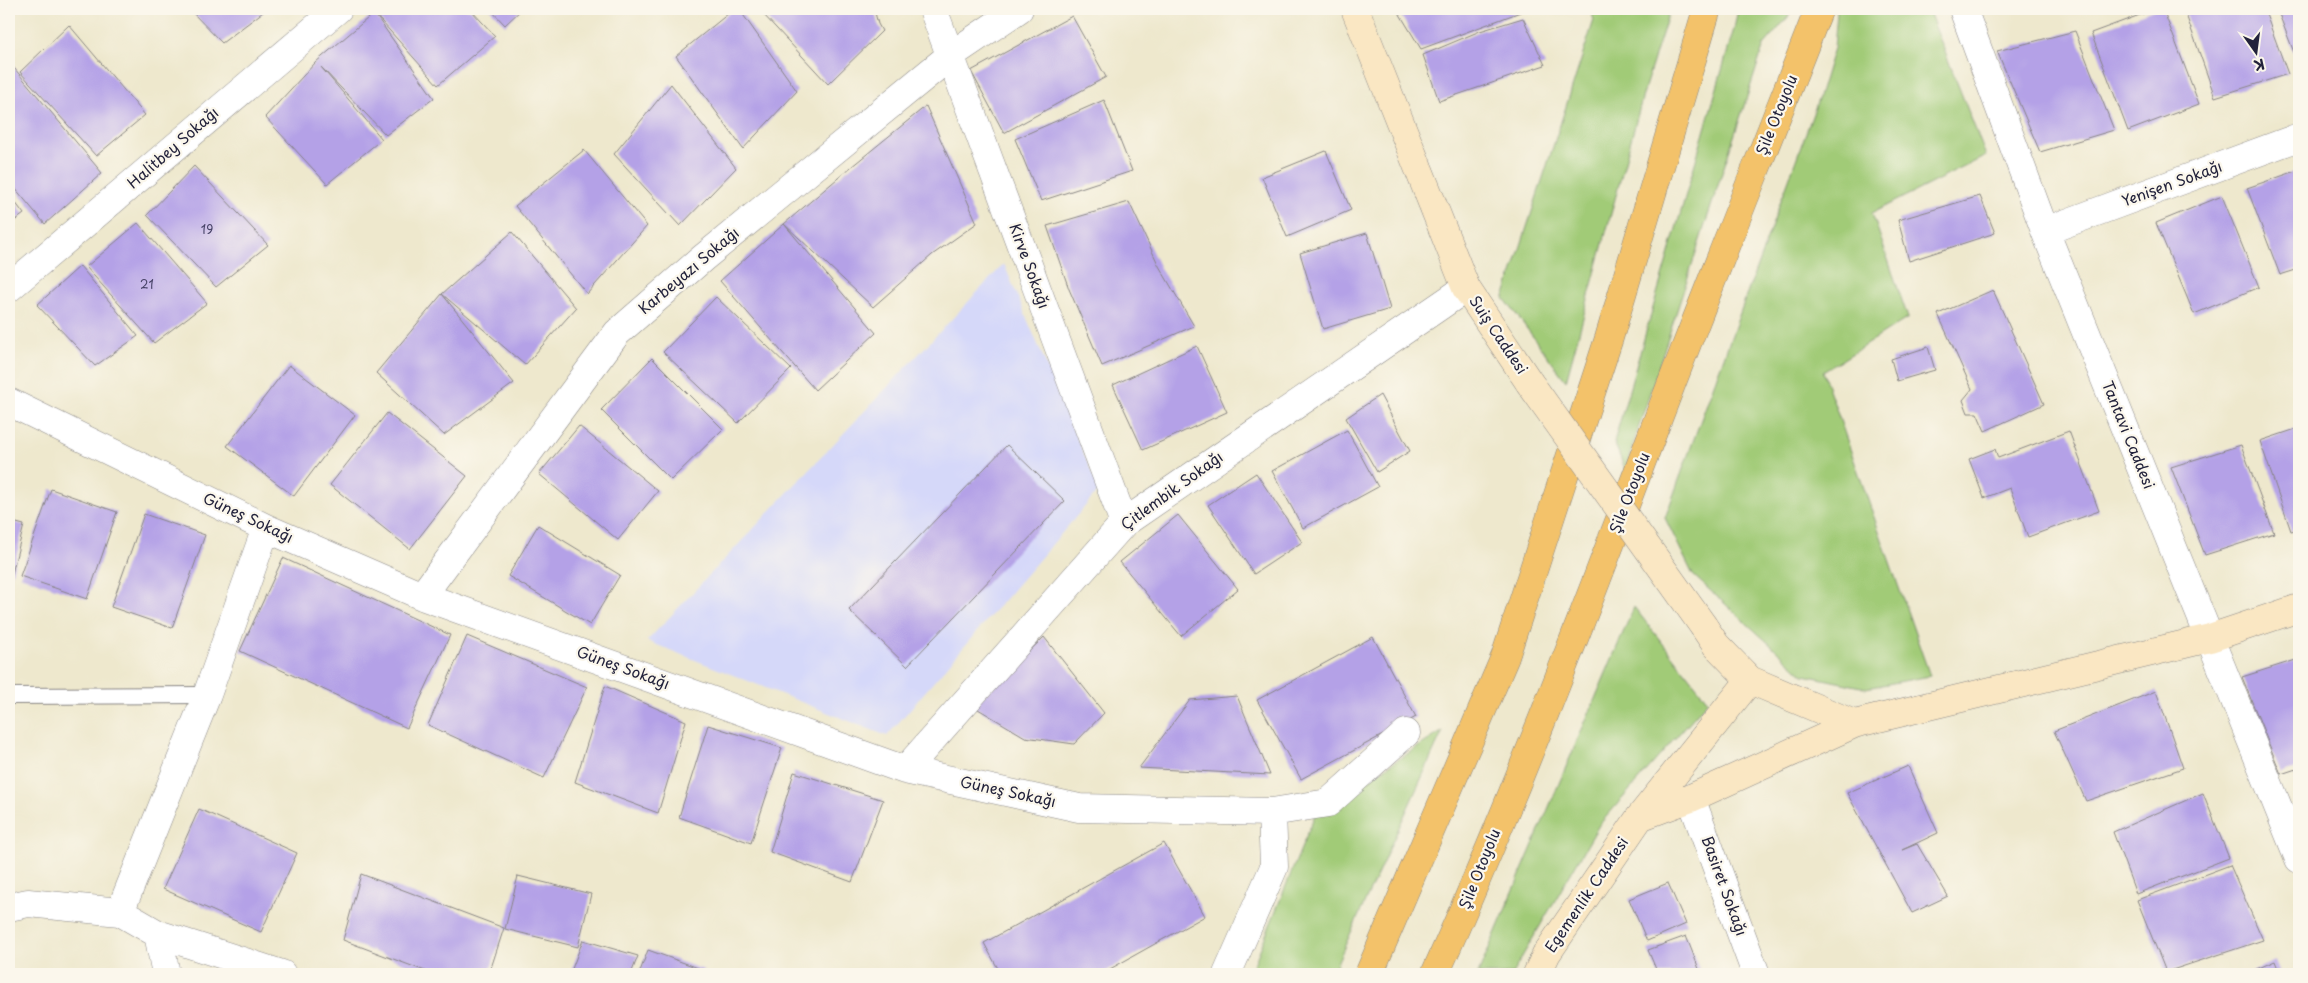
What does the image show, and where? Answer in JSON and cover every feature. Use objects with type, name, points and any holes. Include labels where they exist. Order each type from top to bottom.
[{"type":"highway","points":[[1369,974],[1505,656],[1610,338],[1707,9]]},
{"type":"highway","name":"Şile Otoyolu","points":[[1435,974],[1458,923],[1574,639],[1701,307],[1819,9]]},
{"type":"street","name":"Halitbey Sokağı","points":[[9,288],[338,9]]},
{"type":"street","name":"Kirve Sokağı","points":[[933,9],[1124,523]]},
{"type":"street","name":"Karbeyazı Sokağı","points":[[422,596],[617,333],[703,258],[950,55],[1019,9]]},
{"type":"street","name":"Suiş Caddesi","points":[[1355,9],[1466,288],[1529,382],[1716,645],[1750,680]]},
{"type":"street","name":"Tantavi Caddesi","points":[[1963,9],[2045,231],[2299,859]]},
{"type":"street","name":"Yenişen Sokağı","points":[[2045,231],[2299,137]]},
{"type":"street","name":"Çitlembik Sokağı","points":[[906,770],[1124,523],[1466,288]]},
{"type":"street","name":"Güneş Sokağı","points":[[9,402],[266,528],[422,596],[906,770],[1079,808],[1272,812],[1328,802],[1406,733]]},
{"type":"street","points":[[120,912],[207,695],[266,528]]},
{"type":"street","points":[[1640,817],[1691,798],[1854,724],[2210,638],[2299,608]]},
{"type":"street","points":[[1750,680],[1854,724]]},
{"type":"street","name":"Egemenlik Caddesi","points":[[1537,974],[1547,953],[1640,817],[1750,680]]},
{"type":"street","name":"Basiret Sokağı","points":[[1691,798],[1756,974]]},
{"type":"street","points":[[1227,974],[1274,866],[1272,812]]},
{"type":"street","points":[[9,906],[28,903],[120,912],[158,934],[282,974]]},
{"type":"street","points":[[158,934],[166,974]]},
{"type":"lane","points":[[9,696],[207,695]]},
{"type":"shaded area","points":[[1004,264],[1099,490],[887,736],[647,641]]},
{"type":"green space","points":[[1590,9],[1670,9],[1646,84],[1566,381],[1504,298],[1594,20]]},
{"type":"green space","points":[[1738,9],[1795,9],[1764,45],[1625,469],[1614,442],[1734,29]]},
{"type":"green space","points":[[1835,9],[1928,9],[1986,156],[1872,213],[1908,318],[1823,372],[1930,676],[1866,688],[1804,675],[1693,575],[1665,518],[1819,97],[1834,48],[1837,12]]},
{"type":"green space","points":[[1634,607],[1708,701],[1599,825],[1512,974],[1478,974]]},
{"type":"green space","points":[[1443,731],[1332,974],[1250,974],[1316,812]]},
{"type":"building","points":[[189,9],[267,9],[222,43]]},
{"type":"building","points":[[379,9],[470,9],[495,36],[438,85],[374,13]]},
{"type":"building","points":[[490,9],[522,9],[505,25]]},
{"type":"building","points":[[734,9],[739,9],[797,91],[743,149],[676,56]]},
{"type":"building","points":[[768,9],[874,9],[882,31],[828,84],[763,14]]},
{"type":"building","points":[[1403,9],[1522,9],[1523,11],[1421,49],[1398,11]]},
{"type":"building","points":[[2156,9],[2163,9],[2199,104],[2128,131],[2091,33]]},
{"type":"building","points":[[2184,9],[2264,9],[2288,74],[2215,97]]},
{"type":"building","points":[[2277,9],[2299,9],[2299,59],[2297,60]]},
{"type":"building","points":[[374,13],[434,98],[386,135],[321,67],[382,139],[327,184],[265,117],[316,62]]},
{"type":"building","points":[[1072,16],[1106,77],[1004,133],[971,71]]},
{"type":"building","points":[[1523,18],[1545,65],[1439,101],[1423,55],[1480,31]]},
{"type":"building","points":[[69,25],[145,115],[96,156],[20,72]]},
{"type":"building","points":[[2075,31],[2114,130],[2040,152],[1997,51]]},
{"type":"building","points":[[9,62],[102,173],[45,224],[9,181]]},
{"type":"building","points":[[671,84],[736,168],[680,226],[614,154]]},
{"type":"building","points":[[1104,100],[1132,171],[1041,201],[1015,139]]},
{"type":"building","points":[[926,106],[977,223],[932,255],[873,307],[784,224]]},
{"type":"building","points":[[584,150],[647,226],[587,294],[515,206]]},
{"type":"building","points":[[1326,151],[1351,210],[1287,237],[1262,177]]},
{"type":"building","points":[[194,166],[268,245],[216,287],[147,215]]},
{"type":"building","points":[[2299,170],[2299,269],[2280,275],[2247,188]]},
{"type":"building","points":[[9,194],[24,214],[9,225]]},
{"type":"building","points":[[1980,196],[1995,233],[1909,261],[1898,220]]},
{"type":"building","points":[[2222,196],[2259,287],[2194,314],[2156,223]]},
{"type":"building","points":[[1129,202],[1159,266],[1194,326],[1102,366],[1069,289],[1047,226]]},
{"type":"building","points":[[138,223],[207,303],[154,343],[86,267]]},
{"type":"building","points":[[784,224],[876,333],[815,390],[720,281]]},
{"type":"building","points":[[512,232],[576,308],[525,365],[442,294]]},
{"type":"building","points":[[1367,233],[1390,309],[1323,329],[1300,253]]},
{"type":"building","points":[[80,266],[138,336],[95,366],[37,305]]},
{"type":"building","points":[[1993,290],[2044,404],[1985,431],[1977,413],[1968,413],[1963,400],[1972,389],[1938,314]]},
{"type":"building","points":[[442,294],[514,383],[444,435],[376,373]]},
{"type":"building","points":[[716,297],[791,369],[738,423],[663,352]]},
{"type":"building","points":[[1197,346],[1227,412],[1143,450],[1113,385]]},
{"type":"building","points":[[1928,347],[1935,370],[1897,381],[1891,359]]},
{"type":"building","points":[[652,358],[723,429],[671,480],[601,410]]},
{"type":"building","points":[[289,365],[355,415],[294,496],[227,446]]},
{"type":"building","points":[[1380,395],[1410,451],[1377,472],[1346,418]]},
{"type":"building","points":[[387,413],[467,476],[410,549],[330,485]]},
{"type":"building","points":[[579,426],[658,491],[618,540],[539,474]]},
{"type":"building","points":[[2299,428],[2299,529],[2291,531],[2260,441]]},
{"type":"building","points":[[1347,430],[1378,487],[1303,528],[1272,471]]},
{"type":"building","points":[[2069,431],[2099,511],[2028,537],[2010,488],[1984,498],[1969,459],[1995,449],[1998,458]]},
{"type":"building","points":[[1007,445],[1065,501],[907,666],[849,610]]},
{"type":"building","points":[[2241,445],[2274,533],[2205,555],[2171,467]]},
{"type":"building","points":[[1256,473],[1302,542],[1254,574],[1208,505]]},
{"type":"building","points":[[51,489],[117,512],[87,599],[20,576]]},
{"type":"building","points":[[144,514],[205,535],[172,628],[111,607]]},
{"type":"building","points":[[1178,515],[1238,589],[1181,636],[1120,562]]},
{"type":"building","points":[[9,521],[24,525],[9,586]]},
{"type":"building","points":[[538,525],[620,575],[590,625],[508,576]]},
{"type":"building","points":[[283,558],[450,635],[407,728],[240,651]]},
{"type":"building","points":[[467,636],[587,687],[544,778],[428,725]]},
{"type":"building","points":[[1044,637],[1104,713],[1074,744],[1025,737],[973,706]]},
{"type":"building","points":[[1373,637],[1416,717],[1301,779],[1257,700]]},
{"type":"building","points":[[2299,659],[2299,768],[2281,774],[2242,677]]},
{"type":"building","points":[[605,686],[686,721],[658,813],[575,782]]},
{"type":"building","points":[[2156,691],[2183,768],[2086,801],[2054,731]]},
{"type":"building","points":[[1237,696],[1270,775],[1139,768],[1190,700]]},
{"type":"building","points":[[708,725],[782,748],[751,843],[679,817]]},
{"type":"building","points":[[1908,766],[1938,833],[1902,850],[1917,844],[1948,896],[1912,913],[1847,793]]},
{"type":"building","points":[[794,772],[883,800],[852,882],[770,852]]},
{"type":"building","points":[[2203,793],[2229,858],[2136,894],[2113,832]]},
{"type":"building","points":[[199,809],[297,853],[261,932],[163,889]]},
{"type":"building","points":[[1164,843],[1205,916],[1101,974],[1001,974],[984,943]]},
{"type":"building","points":[[2230,865],[2263,940],[2166,972],[2137,900]]},
{"type":"building","points":[[361,874],[504,928],[489,974],[433,974],[343,940]]},
{"type":"building","points":[[518,876],[591,894],[578,947],[505,929]]},
{"type":"building","points":[[1668,883],[1686,924],[1647,941],[1629,899]]},
{"type":"building","points":[[1686,936],[1701,974],[1658,974],[1648,950]]},
{"type":"building","points":[[583,940],[638,956],[631,974],[570,974]]},
{"type":"building","points":[[648,950],[704,970],[703,974],[639,974]]},
{"type":"building","points":[[2275,961],[2280,974],[2245,974]]}]
